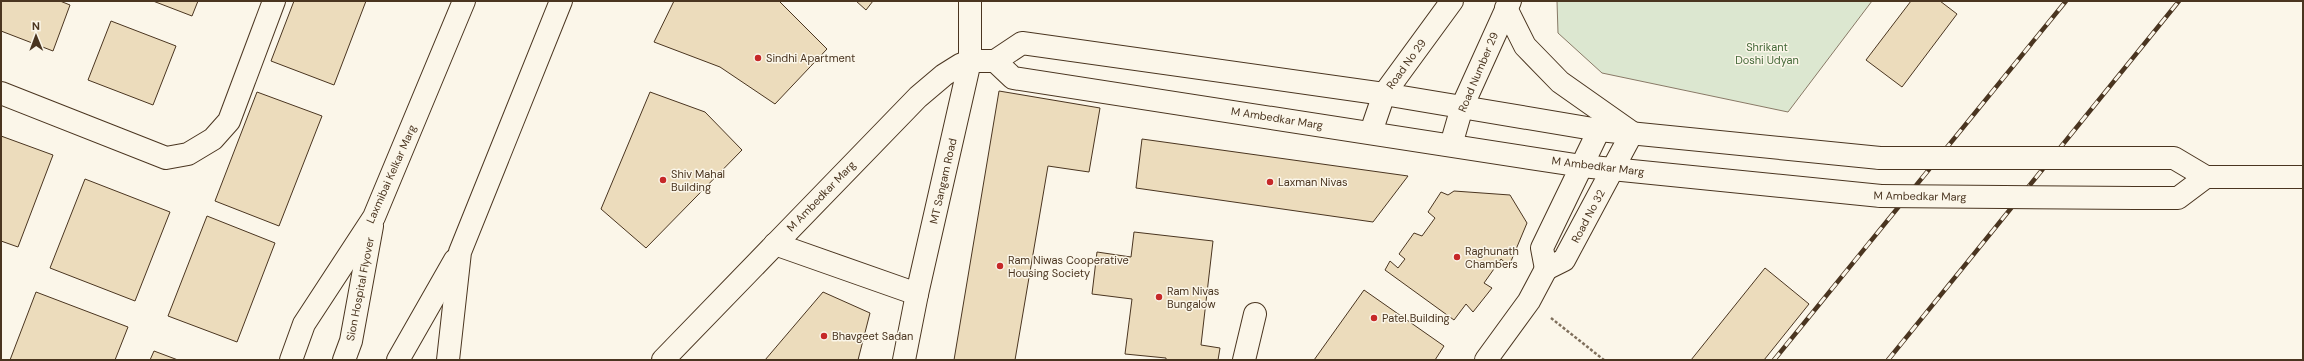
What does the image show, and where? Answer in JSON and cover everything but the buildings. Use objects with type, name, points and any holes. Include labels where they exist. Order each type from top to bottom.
[{"type":"main road","points":[[1,93],[166,158],[188,154],[213,139],[229,121],[274,1]]},
{"type":"main road","name":"Laxmibai Kelkar Marg","points":[[291,360],[304,324],[374,217],[464,1]]},
{"type":"main road","points":[[399,359],[460,252],[561,1]]},
{"type":"main road","name":"MT Sangam Road","points":[[904,360],[917,294],[970,61],[970,1]]},
{"type":"main road","name":"Road No 29","points":[[1371,132],[1384,94],[1452,1]]},
{"type":"main road","points":[[1508,5],[1525,46],[1555,77],[1632,133]]},
{"type":"main road","name":"Road Number 29","points":[[1451,144],[1462,107],[1508,5]]},
{"type":"main road","points":[[995,61],[1022,43],[1384,94],[1599,130],[1880,158],[2174,158],[2206,177],[2303,177]]},
{"type":"main road","name":"M Ambedkar Marg","points":[[663,360],[918,97],[944,75],[970,61],[995,61],[1013,78],[1451,144],[1582,166],[1882,196],[2178,198],[2206,177]]},
{"type":"main road","points":[[1486,360],[1529,301],[1546,269],[1542,248],[1599,130]]},
{"type":"main road","name":"Road No 32","points":[[1546,269],[1564,260],[1632,133]]},
{"type":"main road","name":"Sion Hospital Flyover","points":[[348,350],[374,217]]},
{"type":"main road","points":[[775,244],[917,294]]},
{"type":"main road","points":[[448,360],[460,252]]},
{"type":"main road","points":[[1244,360],[1255,314]]},
{"type":"path","points":[[1529,301],[1604,360]]},
{"type":"green space","name":"Shrikant Doshi Udyan","points":[[1557,1],[1872,1],[1788,112],[1602,73],[1558,33]]},
{"type":"railway","points":[[1774,360],[2066,1]]},
{"type":"railway","points":[[1888,360],[2179,1]]},
{"type":"place","name":"Sindhi Apartment","points":[[758,58]]},
{"type":"place","name":"Shiv Mahal Building","points":[[663,180]]},
{"type":"place","name":"Laxman Nivas","points":[[1270,182]]},
{"type":"place","name":"Raghunath Chambers","points":[[1457,257]]},
{"type":"place","name":"Ram Niwas Cooperative Housing Society","points":[[1000,266]]},
{"type":"place","name":"Ram Nivas Bungalow","points":[[1159,297]]},
{"type":"place","name":"Patel Building","points":[[1374,318]]},
{"type":"place","name":"Bhavgeet Sadan","points":[[824,336]]}]
